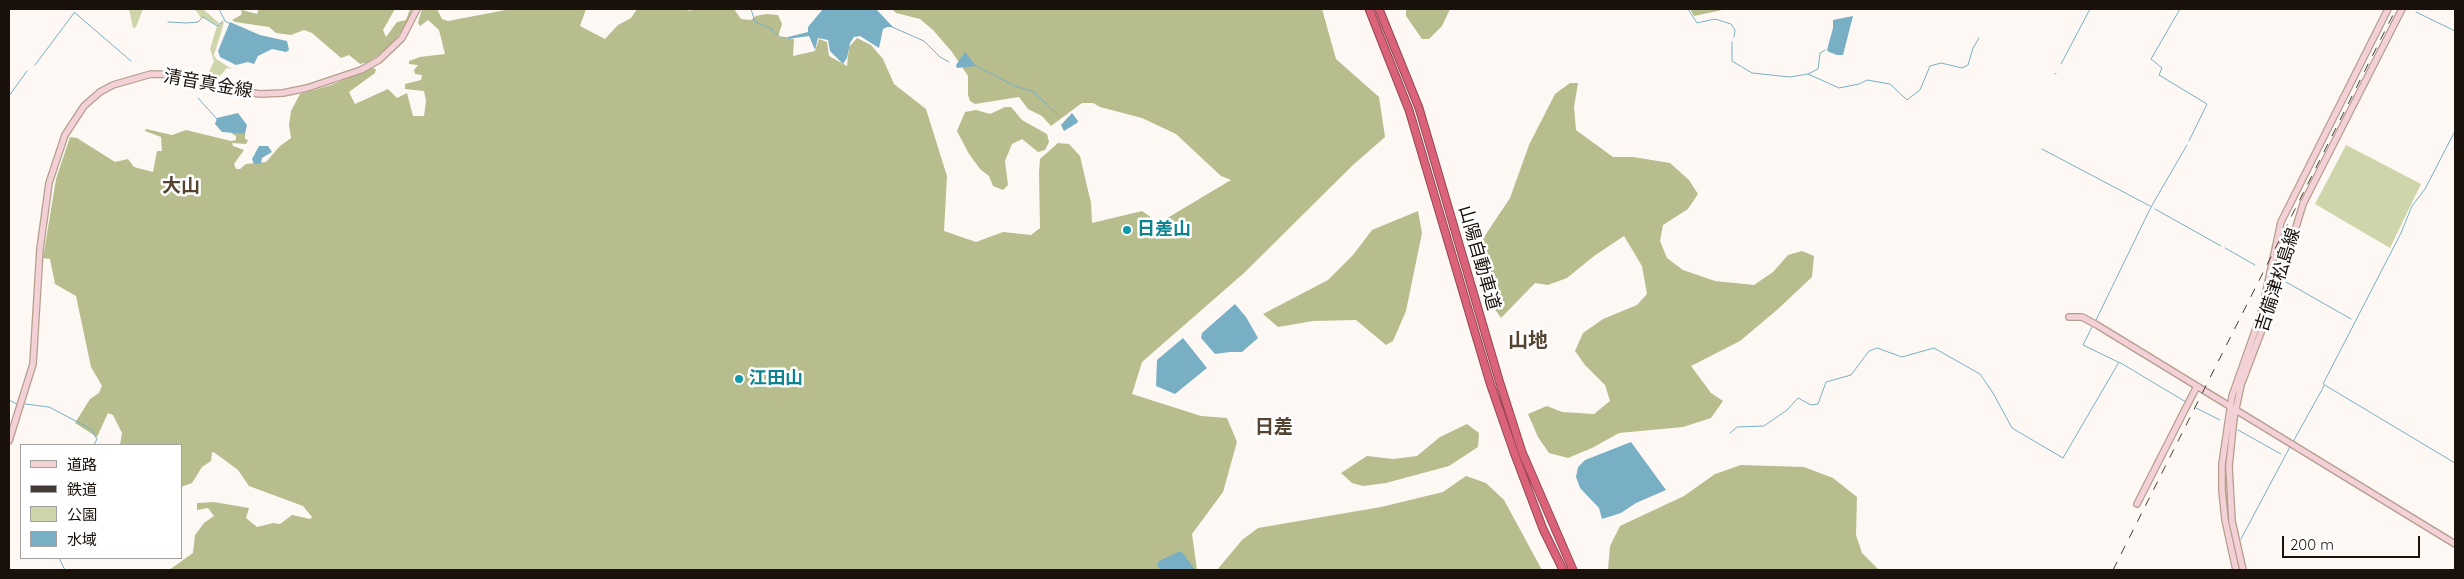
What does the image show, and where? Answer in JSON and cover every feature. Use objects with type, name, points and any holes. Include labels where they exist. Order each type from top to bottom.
[{"type":"highway","name":"山陽自動車道","points":[[1369,9],[1409,110],[1490,383],[1514,455],[1543,528],[1563,570]]},
{"type":"highway","name":"山陽自動車道","points":[[1379,9],[1422,117],[1514,429],[1573,570]]},
{"type":"main road","name":"清音真金線","points":[[9,441],[33,364],[40,249],[49,183],[65,136],[84,106],[100,92],[113,85],[151,74],[181,75],[234,90],[260,94],[283,93],[307,88],[361,70],[378,60],[402,38],[416,9]]},
{"type":"main road","name":"吉備津松島線","points":[[2243,570],[2232,521],[2228,466],[2236,383],[2261,314],[2281,222],[2388,9]]},
{"type":"main road","name":"吉備津松島線","points":[[2236,570],[2228,536],[2222,490],[2222,464],[2233,407],[2276,293],[2303,204],[2402,9]]},
{"type":"main road","points":[[2069,317],[2082,317],[2293,443],[2455,544]]},
{"type":"main road","points":[[2137,504],[2197,386]]},
{"type":"green space","points":[[129,9],[143,9],[136,27],[133,28]]},
{"type":"green space","points":[[195,9],[203,9],[219,23],[217,25],[203,17],[201,18]]},
{"type":"green space","points":[[238,9],[257,14],[259,9],[395,9],[383,30],[386,37],[397,22],[406,20],[410,9],[412,9],[405,27],[388,49],[368,62],[360,64],[349,55],[341,58],[312,33],[304,30],[291,35],[276,33],[269,27],[235,22],[232,20],[241,15],[242,11]]},
{"type":"green space","points":[[422,9],[437,9],[442,19],[448,21],[511,9],[586,9],[580,26],[605,39],[618,25],[631,18],[637,9],[685,9],[690,11],[694,9],[734,9],[741,19],[751,20],[756,16],[766,14],[778,15],[782,24],[778,37],[794,39],[793,56],[815,51],[819,39],[827,42],[829,56],[847,66],[849,47],[857,38],[871,45],[883,59],[894,84],[926,109],[947,176],[944,231],[976,242],[1003,232],[1031,235],[1040,228],[1040,159],[1058,143],[1069,144],[1080,156],[1091,203],[1092,223],[1142,211],[1159,223],[1231,180],[1221,176],[1176,134],[1142,118],[1100,107],[1093,103],[1082,103],[1051,126],[1042,116],[1028,109],[1019,97],[975,104],[970,101],[968,95],[968,76],[952,52],[933,30],[920,19],[896,13],[892,9],[1322,9],[1336,59],[1379,97],[1385,137],[1353,165],[1244,273],[1142,362],[1132,394],[1201,416],[1227,418],[1237,442],[1223,492],[1192,534],[1197,570],[169,570],[193,553],[195,535],[204,523],[214,516],[208,508],[197,510],[197,503],[214,502],[249,508],[246,518],[257,527],[273,523],[280,524],[292,515],[310,519],[312,517],[303,506],[249,486],[238,470],[215,453],[212,452],[211,461],[202,467],[192,483],[182,487],[182,444],[120,444],[122,433],[113,415],[108,413],[97,437],[75,423],[90,399],[99,393],[102,386],[91,367],[76,296],[55,284],[50,259],[43,258],[56,179],[70,137],[77,138],[115,162],[128,159],[134,167],[153,172],[157,151],[162,151],[161,137],[145,131],[146,129],[172,135],[186,130],[231,141],[236,140],[236,136],[232,134],[234,132],[245,134],[245,139],[248,140],[246,144],[232,143],[233,146],[244,150],[234,164],[236,169],[240,169],[246,164],[266,162],[280,146],[291,138],[289,125],[291,111],[300,94],[331,85],[373,68],[376,69],[375,73],[349,92],[355,104],[388,89],[397,98],[407,93],[413,116],[424,116],[426,101],[424,91],[405,89],[405,84],[421,80],[422,75],[415,74],[414,70],[418,65],[409,64],[409,61],[420,57],[445,54],[439,30],[428,20],[420,26],[418,23]]},
{"type":"green space","points":[[1406,9],[1450,9],[1442,26],[1429,39],[1422,39],[1406,16]]},
{"type":"green space","points":[[1690,9],[1727,9],[1694,16]]},
{"type":"green space","points":[[222,22],[224,23],[214,55],[216,59],[232,69],[227,68],[217,79],[207,79],[203,77],[209,72],[214,61],[210,49],[217,26]]},
{"type":"green space","points":[[1570,83],[1578,83],[1574,107],[1576,130],[1613,157],[1633,157],[1670,163],[1689,180],[1698,194],[1688,209],[1663,225],[1660,241],[1667,258],[1683,270],[1715,281],[1754,285],[1773,272],[1788,255],[1802,251],[1814,256],[1812,277],[1778,309],[1740,341],[1691,366],[1711,393],[1723,401],[1711,418],[1683,427],[1619,433],[1592,448],[1568,458],[1549,453],[1538,437],[1528,414],[1547,406],[1562,412],[1594,414],[1610,401],[1605,385],[1585,365],[1575,351],[1583,333],[1603,319],[1637,305],[1647,294],[1642,266],[1624,236],[1594,256],[1567,278],[1548,285],[1535,283],[1501,318],[1486,296],[1479,270],[1478,246],[1510,198],[1529,145],[1555,94]]},
{"type":"green space","points":[[1005,107],[1011,107],[1022,120],[1047,134],[1049,142],[1045,150],[1038,152],[1022,139],[1012,144],[1005,161],[1008,185],[1003,190],[993,186],[989,176],[980,169],[969,154],[957,131],[965,112],[976,110],[990,114]]},
{"type":"green space","points":[[2346,145],[2421,184],[2390,248],[2315,204]]},
{"type":"green space","points":[[1418,211],[1422,233],[1406,311],[1393,341],[1386,345],[1356,320],[1313,321],[1278,327],[1263,314],[1328,280],[1353,255],[1372,230]]},
{"type":"green space","points":[[1467,424],[1479,433],[1478,447],[1449,466],[1386,483],[1363,486],[1352,483],[1341,473],[1367,456],[1393,459],[1417,456],[1440,437]]},
{"type":"green space","points":[[1741,465],[1804,467],[1833,478],[1857,497],[1856,535],[1862,553],[1879,570],[1608,570],[1610,546],[1620,526],[1684,496],[1715,474]]},
{"type":"green space","points":[[1466,476],[1486,483],[1504,500],[1542,570],[1217,570],[1242,540],[1258,528],[1381,507],[1443,492]]},
{"type":"water","points":[[823,9],[876,9],[893,27],[883,29],[879,48],[860,36],[854,37],[843,64],[830,51],[828,40],[818,38],[815,50],[809,36],[788,39],[788,37],[808,32],[808,27]]},
{"type":"water","points":[[1853,16],[1843,55],[1829,52],[1827,50],[1833,28],[1833,20]]},
{"type":"water","points":[[230,22],[260,35],[287,41],[289,50],[286,52],[272,49],[258,56],[254,64],[248,62],[236,65],[220,57],[218,51]]},
{"type":"water","points":[[965,52],[976,66],[957,68],[956,65]]},
{"type":"water","points":[[238,113],[247,125],[245,134],[222,132],[215,124],[217,118]]},
{"type":"water","points":[[1072,113],[1078,121],[1064,131],[1061,125]]},
{"type":"water","points":[[259,146],[268,146],[272,152],[262,158],[261,163],[254,164],[252,159]]},
{"type":"water","points":[[1235,304],[1246,317],[1258,338],[1242,352],[1215,354],[1201,338],[1202,333]]},
{"type":"water","points":[[1183,338],[1207,368],[1175,394],[1156,386],[1157,360]]},
{"type":"water","points":[[1631,442],[1666,490],[1636,503],[1621,513],[1602,519],[1599,508],[1580,488],[1576,477],[1578,467],[1585,460]]},
{"type":"water","points":[[1182,552],[1195,570],[1160,570],[1157,565],[1159,561]]},
{"type":"waterway","points":[[219,9],[225,21],[230,24]]},
{"type":"waterway","points":[[751,9],[755,22],[770,28],[780,37],[788,38]]},
{"type":"waterway","points":[[1688,9],[1697,23],[1715,19],[1731,24],[1735,30],[1734,37]]},
{"type":"waterway","points":[[2061,64],[2090,9]]},
{"type":"waterway","points":[[2180,9],[2151,59],[2162,68],[2159,75],[2207,104],[2189,141]]},
{"type":"waterway","points":[[74,12],[131,61]]},
{"type":"waterway","points":[[2416,12],[2455,31]]},
{"type":"waterway","points":[[35,65],[74,13]]},
{"type":"waterway","points":[[168,22],[198,22],[203,17],[217,26],[223,21]]},
{"type":"waterway","points":[[892,27],[924,41],[940,57],[949,62]]},
{"type":"waterway","points":[[1732,42],[1732,61],[1752,73],[1790,77],[1808,74],[1839,88],[1859,84],[1867,80],[1890,84],[1907,100],[1920,90],[1930,66],[1941,63],[1962,68],[1968,65],[1973,48],[1979,38]]},
{"type":"waterway","points":[[1808,74],[1818,69],[1820,53],[1825,50]]},
{"type":"waterway","points":[[976,66],[1015,86],[1034,92],[1058,115]]},
{"type":"waterway","points":[[9,96],[27,71]]},
{"type":"waterway","points":[[198,98],[217,119]]},
{"type":"waterway","points":[[2455,131],[2425,189],[2412,206],[2401,233],[2323,384],[2455,463]]},
{"type":"waterway","points":[[2096,320],[2151,207],[2187,145]]},
{"type":"waterway","points":[[2042,149],[2150,206]]},
{"type":"waterway","points":[[2155,209],[2221,246]]},
{"type":"waterway","points":[[2225,248],[2255,265]]},
{"type":"waterway","points":[[2286,282],[2351,319]]},
{"type":"waterway","points":[[2092,327],[2083,345],[2118,362]]},
{"type":"waterway","points":[[1730,433],[1737,427],[1764,426],[1787,410],[1798,398],[1811,405],[1818,404],[1826,382],[1851,375],[1869,351],[1877,348],[1902,357],[1934,348],[1980,374],[2012,428],[2063,458],[2119,362],[2186,402]]},
{"type":"waterway","points":[[2293,442],[2324,386]]},
{"type":"waterway","points":[[9,400],[17,404]]},
{"type":"waterway","points":[[25,404],[49,407],[91,429],[97,439],[94,444]]},
{"type":"waterway","points":[[2196,408],[2220,420]]},
{"type":"waterway","points":[[2238,430],[2281,454]]},
{"type":"waterway","points":[[2241,539],[2291,445]]},
{"type":"waterway","points":[[60,559],[65,570]]},
{"type":"railway","points":[[2113,570],[2396,9]]},
{"type":"place","name":"日差山","points":[[1127,230]]},
{"type":"place","name":"江田山","points":[[739,379]]},
{"type":"district","name":"大山","points":[[181,186]]},
{"type":"district","name":"山地","points":[[1528,341]]},
{"type":"district","name":"日差","points":[[1274,427]]}]
